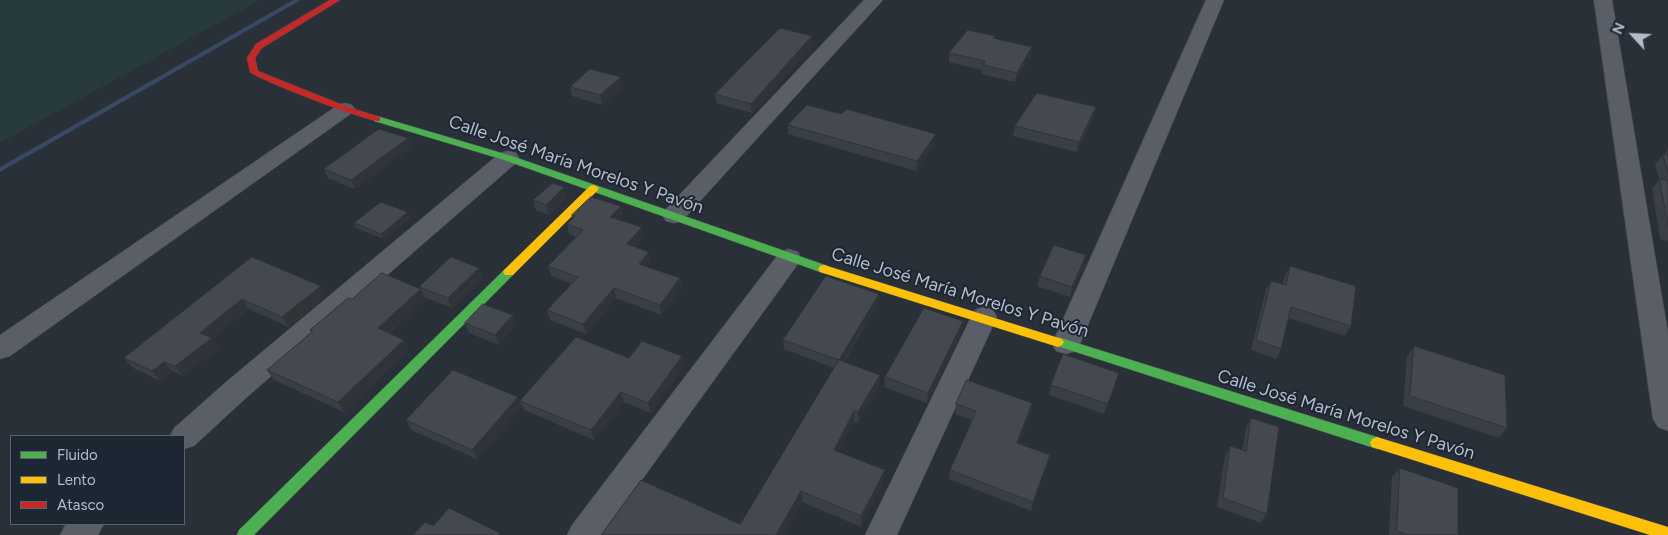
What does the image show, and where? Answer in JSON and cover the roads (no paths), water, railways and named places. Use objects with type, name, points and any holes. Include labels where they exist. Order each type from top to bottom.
[{"type":"street","name":"Calle José María Morelos Y Pavón","points":[[336,0],[259,46],[251,54],[250,65],[254,72],[345,109],[508,158],[674,215],[789,258],[984,317],[1668,534]]},
{"type":"street","points":[[674,215],[874,0]]},
{"type":"street","points":[[1066,344],[1215,0]]},
{"type":"street","points":[[1603,0],[1668,419]]},
{"type":"street","points":[[0,349],[345,109]]},
{"type":"street","points":[[185,436],[236,390],[508,158]]},
{"type":"street","points":[[244,535],[594,188]]},
{"type":"street","points":[[583,535],[789,258]]},
{"type":"street","points":[[881,535],[984,317]]},
{"type":"street","points":[[76,535],[87,525]]},
{"type":"waterway","points":[[0,170],[298,0]]}]
